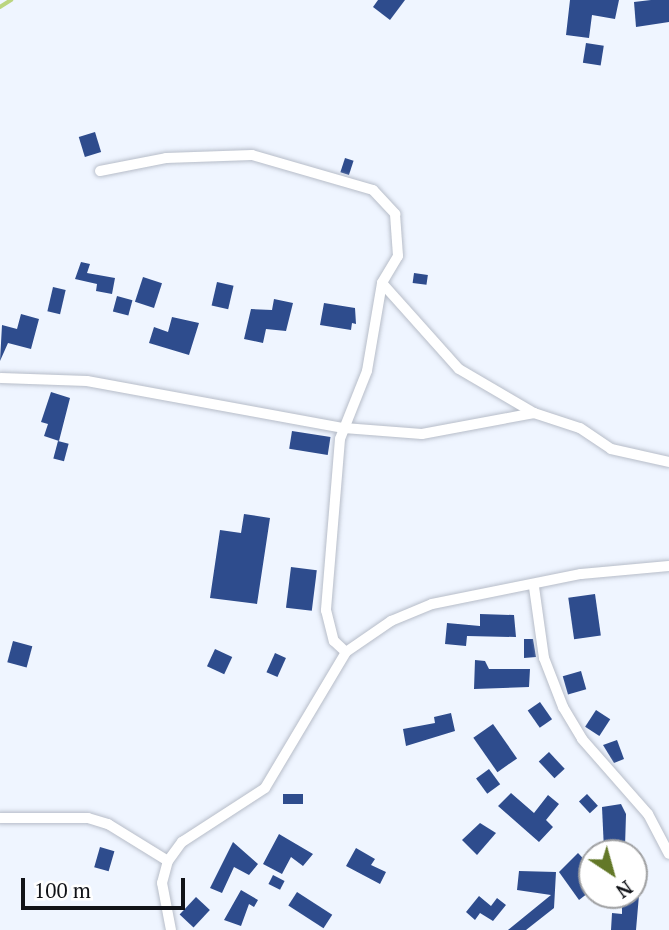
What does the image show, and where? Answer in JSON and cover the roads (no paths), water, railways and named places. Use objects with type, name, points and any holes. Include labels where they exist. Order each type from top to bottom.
[{"type":"street","points":[[100,171],[166,158],[252,155],[373,190],[395,214],[398,256],[382,283],[367,371],[344,428],[325,587],[327,626],[346,652]]},
{"type":"street","points":[[382,283],[459,369],[534,413],[580,428],[611,449],[669,462]]},
{"type":"street","points":[[1,378],[87,381],[344,428],[422,434],[534,413]]},
{"type":"street","points":[[157,930],[170,927],[162,883],[168,861],[182,842],[265,788],[346,652],[391,621],[432,604],[534,587],[581,574],[669,566]]},
{"type":"street","points":[[534,587],[544,658],[557,695],[582,739],[648,814],[669,854]]},
{"type":"street","points":[[0,818],[88,818],[108,824],[168,861]]},
{"type":"waterway","points":[[0,7],[11,0]]}]
